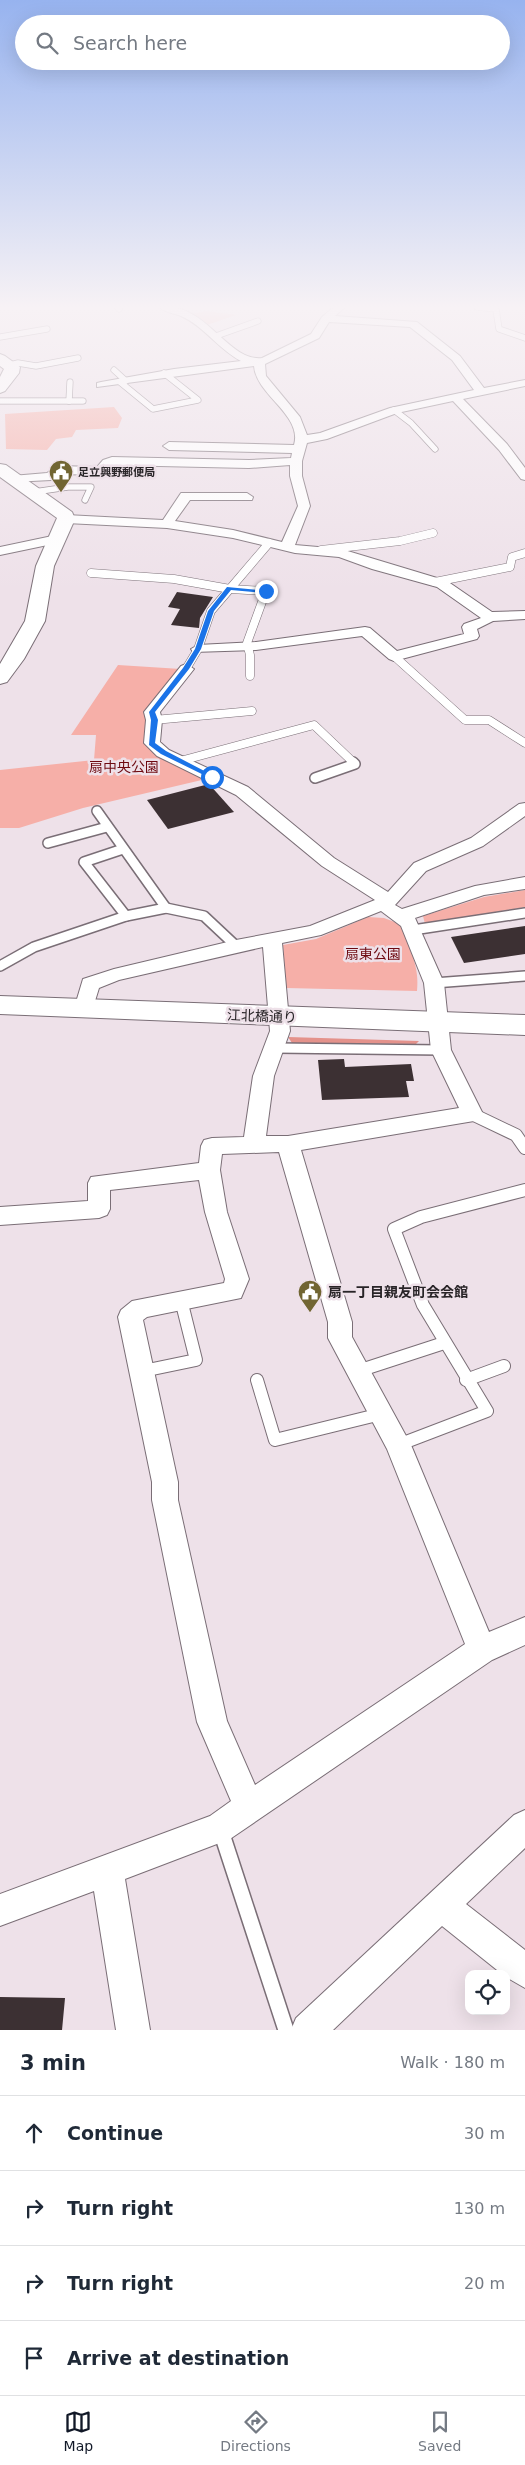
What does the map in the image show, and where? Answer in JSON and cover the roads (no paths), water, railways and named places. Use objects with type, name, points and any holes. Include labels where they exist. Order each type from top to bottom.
[{"type":"street","points":[[281,402],[296,419],[299,450],[296,476],[304,506],[287,547]]},
{"type":"street","points":[[8,474],[51,476],[57,470],[99,471],[106,468],[107,463],[112,460],[249,464],[299,450],[323,436],[394,410],[433,402]]},
{"type":"street","points":[[460,402],[503,447],[525,476]]},
{"type":"street","points":[[178,462],[176,446],[299,450]]},
{"type":"street","points":[[194,496],[201,463]]},
{"type":"street","points":[[8,474],[66,516],[66,518]]},
{"type":"street","points":[[167,524],[186,496],[246,497]]},
{"type":"street","points":[[66,518],[132,520],[167,524],[234,534],[287,547],[341,553],[377,566],[442,584],[489,617],[525,615]]},
{"type":"street","points":[[0,678],[17,655],[35,621],[45,566],[66,518]]},
{"type":"street","points":[[0,552],[57,539]]},
{"type":"street","points":[[198,649],[248,646],[366,631],[394,656],[472,636],[469,627],[486,621],[489,617]]},
{"type":"street","points":[[186,669],[152,712],[154,720],[152,743],[164,753],[242,791],[328,862],[381,896],[389,910],[401,916],[410,924],[434,983],[436,1021],[441,1050],[472,1114],[288,1144],[212,1146],[209,1170],[216,1212],[237,1279],[233,1290],[141,1308],[130,1317],[143,1371],[164,1482],[165,1500],[212,1722],[249,1807]]},
{"type":"street","points":[[84,1009],[90,984],[114,975],[236,946],[314,931],[392,899],[420,867],[477,842],[525,808]]},
{"type":"street","points":[[401,916],[482,890],[525,883]]},
{"type":"street","points":[[254,1145],[257,1110],[266,1066],[276,1048],[280,1031],[272,940]]},
{"type":"street","name":"江北橋通り","points":[[0,1005],[525,1025]]},
{"type":"street","points":[[288,1144],[340,1322],[340,1338],[398,1445],[482,1650]]},
{"type":"street","points":[[0,1216],[99,1209],[99,1183],[209,1170]]},
{"type":"street","points":[[0,1910],[219,1828],[482,1650],[525,1631]]},
{"type":"street","points":[[308,2030],[443,1906],[525,1826]]},
{"type":"street","points":[[106,1869],[133,2030]]},
{"type":"street","points":[[443,1906],[525,1972]]},
{"type":"lane","points":[[0,402],[18,402]]},
{"type":"lane","points":[[145,402],[153,409],[189,402]]},
{"type":"lane","points":[[394,410],[411,423],[435,449]]},
{"type":"lane","points":[[34,492],[68,486],[90,487],[85,500]]},
{"type":"lane","points":[[321,550],[400,540],[433,533]]},
{"type":"lane","points":[[186,669],[198,649],[211,611],[269,543]]},
{"type":"lane","points":[[435,582],[510,567],[512,557],[525,553]]},
{"type":"lane","points":[[92,573],[174,579],[230,589],[266,591],[247,642],[251,654],[250,676]]},
{"type":"lane","points":[[394,656],[466,720],[488,720],[524,741]]},
{"type":"lane","points":[[154,720],[252,711]]},
{"type":"lane","points":[[180,761],[314,725],[355,764],[315,778]]},
{"type":"lane","points":[[97,811],[166,908]]},
{"type":"lane","points":[[48,843],[107,827]]},
{"type":"lane","points":[[124,849],[84,862],[126,916]]},
{"type":"lane","points":[[0,966],[34,947],[126,916],[166,908],[204,916],[236,946]]},
{"type":"lane","points":[[413,930],[525,913]]},
{"type":"lane","points":[[434,983],[525,976]]},
{"type":"lane","points":[[276,1048],[441,1050]]},
{"type":"lane","points":[[472,1114],[516,1135],[525,1148]]},
{"type":"lane","points":[[398,1445],[487,1412],[466,1380],[423,1305],[394,1229],[421,1217],[525,1190]]},
{"type":"lane","points":[[143,1371],[196,1360],[181,1300]]},
{"type":"lane","points":[[358,1371],[444,1343]]},
{"type":"lane","points":[[466,1380],[504,1366]]},
{"type":"lane","points":[[257,1380],[275,1440],[380,1414]]},
{"type":"lane","points":[[219,1828],[286,2030]]},
{"type":"place","name":"足立興野郵便局","points":[[61,493]]},
{"type":"place","name":"扇一丁目親友町会会館","points":[[310,1313]]},
{"type":"park label","name":"扇中央公園","points":[[124,767]]},
{"type":"park label","name":"扇東公園","points":[[373,954]]}]
